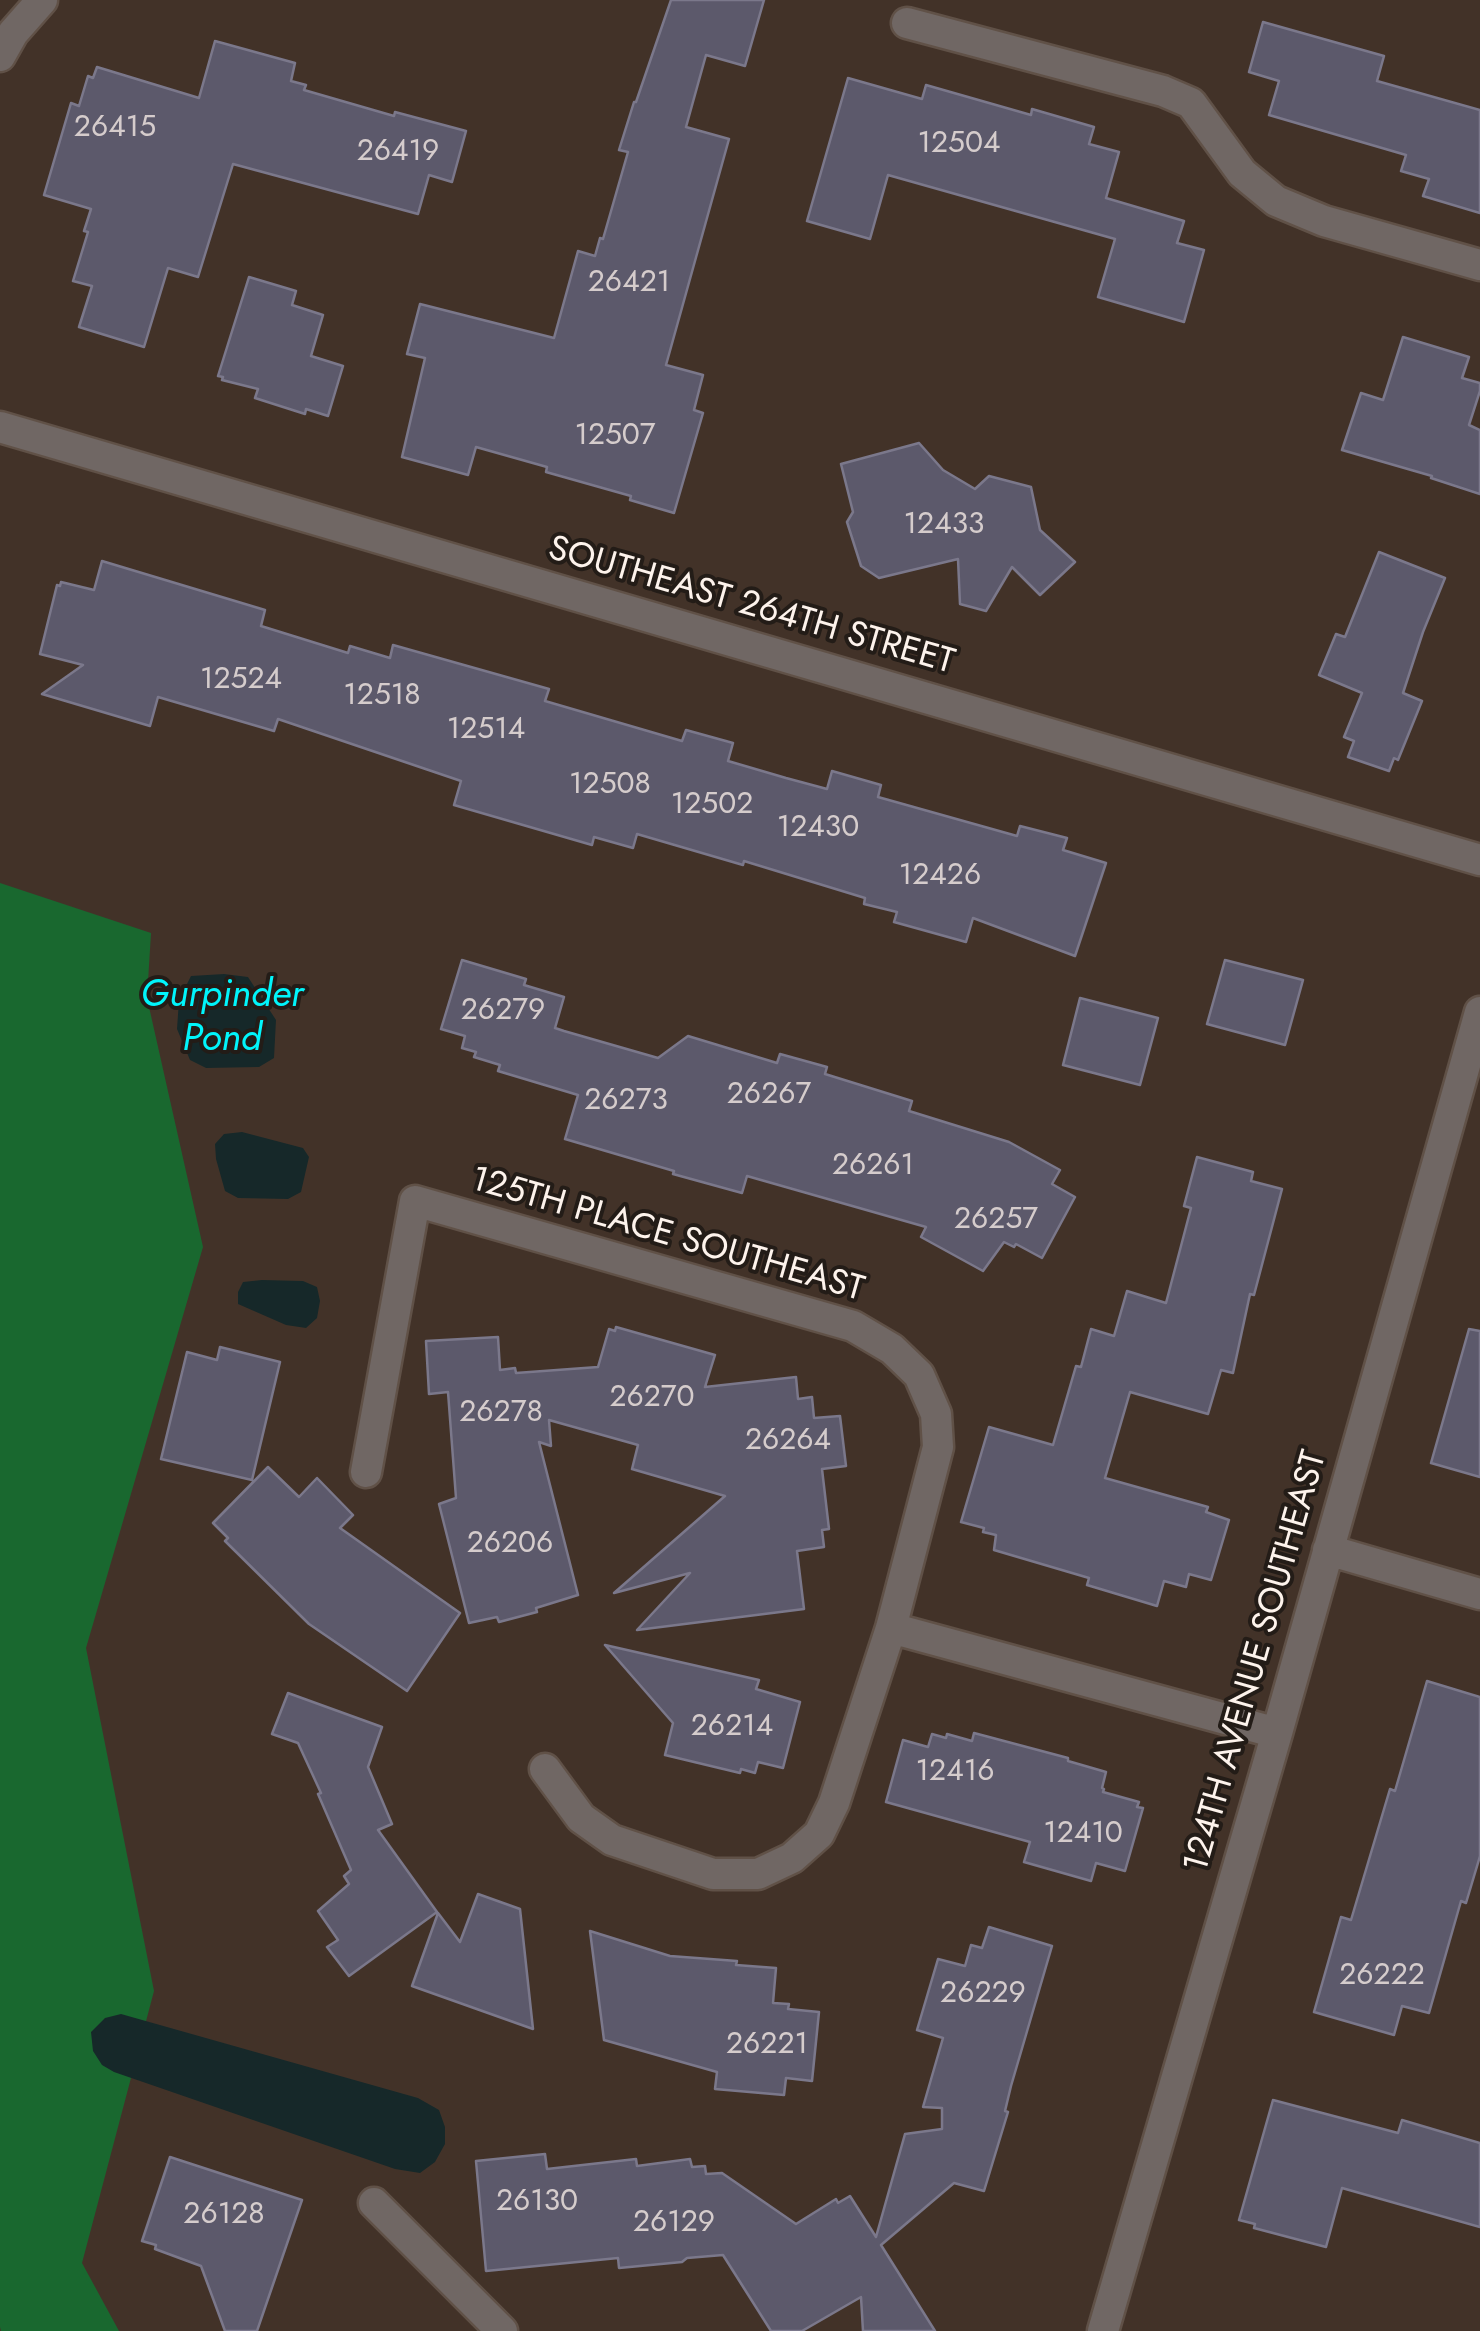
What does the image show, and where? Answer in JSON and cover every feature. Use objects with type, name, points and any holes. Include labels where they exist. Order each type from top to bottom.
[{"type":"street","points":[[0,56],[13,32],[42,0]]},
{"type":"street","points":[[907,23],[1163,91],[1191,103],[1242,173],[1276,201],[1324,221],[1480,265]]},
{"type":"street","name":"SOUTHEAST 264TH STREET","points":[[0,426],[1480,860]]},
{"type":"street","name":"124TH AVENUE SOUTHEAST","points":[[1103,2331],[1480,1012]]},
{"type":"street","name":"125TH PLACE SOUTHEAST","points":[[366,1472],[414,1201],[853,1326],[892,1349],[919,1374],[936,1414],[938,1447],[891,1628],[834,1803],[819,1834],[792,1858],[758,1874],[713,1874],[612,1840],[581,1818],[544,1769]]},
{"type":"street","points":[[1328,1550],[1480,1594]]},
{"type":"street","points":[[891,1628],[1277,1733]]},
{"type":"street","points":[[374,2202],[502,2331]]},
{"type":"green space","points":[[0,883],[151,933],[147,998],[203,1247],[86,1648],[154,1991],[82,2263],[119,2331],[1,2331],[0,2327]]},
{"type":"water","name":"Gurpinder Pond","points":[[191,976],[248,977],[276,1020],[274,1058],[259,1067],[206,1068],[190,1060],[177,1029],[179,1000]]},
{"type":"water","points":[[242,1132],[303,1148],[309,1157],[301,1192],[288,1199],[238,1198],[225,1191],[215,1144],[224,1134]]},
{"type":"water","points":[[303,1281],[317,1287],[317,1318],[306,1328],[286,1325],[238,1304],[243,1282]]},
{"type":"water","points":[[121,2014],[418,2098],[439,2110],[445,2144],[435,2162],[420,2173],[395,2169],[114,2072],[102,2065],[93,2051],[91,2032],[105,2018]]},
{"type":"building","points":[[671,0],[764,0],[745,66],[706,55],[686,127],[729,139],[666,365],[703,375],[694,410],[703,413],[674,513],[630,500],[631,496],[546,472],[547,467],[476,447],[468,475],[402,457],[425,358],[407,354],[420,304],[554,338],[578,251],[595,256],[600,238],[603,239],[628,152],[619,150]]},
{"type":"building","points":[[1263,22],[1384,56],[1377,81],[1480,110],[1480,213],[1423,196],[1429,179],[1401,171],[1406,155],[1269,115],[1279,81],[1249,72]]},
{"type":"building","points":[[215,41],[295,63],[291,81],[306,85],[304,90],[394,116],[395,112],[466,131],[452,182],[429,175],[418,214],[233,164],[198,277],[168,268],[144,347],[79,327],[92,286],[73,281],[91,209],[44,195],[71,103],[79,106],[88,76],[93,78],[97,67],[199,98]]},
{"type":"building","points":[[848,78],[922,99],[926,85],[1031,115],[1032,109],[1094,127],[1089,144],[1119,152],[1106,198],[1184,221],[1177,243],[1204,250],[1184,322],[1098,297],[1115,239],[888,175],[870,239],[807,221]]},
{"type":"building","points":[[249,277],[296,291],[292,305],[323,315],[311,356],[343,366],[328,416],[306,409],[305,414],[255,398],[258,389],[218,376]]},
{"type":"building","points":[[1403,337],[1469,357],[1462,378],[1480,383],[1469,425],[1480,430],[1480,494],[1342,450],[1361,393],[1383,400]]},
{"type":"building","points":[[919,443],[943,470],[975,489],[989,476],[1031,487],[1040,530],[1075,562],[1040,595],[1012,567],[986,611],[960,604],[958,559],[879,578],[861,566],[847,522],[853,512],[841,464]]},
{"type":"building","points":[[1379,552],[1445,578],[1403,693],[1422,701],[1398,760],[1394,758],[1389,771],[1348,757],[1354,741],[1344,737],[1362,693],[1319,675],[1336,634],[1345,637]]},
{"type":"building","points":[[102,561],[265,610],[261,626],[348,653],[350,646],[390,658],[393,645],[549,689],[545,701],[682,741],[686,730],[733,743],[728,761],[786,778],[827,789],[832,771],[881,785],[878,797],[1017,836],[1020,826],[1067,838],[1063,850],[1106,863],[1075,956],[973,918],[966,942],[894,922],[897,912],[864,904],[865,898],[637,834],[633,848],[594,837],[592,845],[454,805],[461,781],[278,719],[274,731],[158,697],[150,726],[42,694],[83,665],[40,654],[57,585],[61,582],[94,590]]},
{"type":"building","points":[[462,960],[526,979],[524,985],[564,997],[555,1028],[564,1031],[658,1058],[688,1036],[777,1063],[780,1054],[827,1067],[825,1074],[912,1101],[909,1111],[1009,1142],[1060,1170],[1052,1184],[1075,1197],[1042,1258],[1004,1242],[983,1271],[921,1237],[926,1227],[747,1176],[742,1193],[565,1139],[578,1095],[498,1071],[500,1065],[474,1057],[476,1052],[462,1048],[465,1036],[441,1029]]},
{"type":"building","points":[[1225,960],[1303,980],[1285,1045],[1207,1024]]},
{"type":"building","points":[[1080,998],[1158,1018],[1140,1085],[1063,1065]]},
{"type":"building","points":[[1197,1157],[1253,1172],[1251,1181],[1282,1189],[1254,1295],[1250,1294],[1233,1373],[1221,1370],[1208,1414],[1130,1392],[1105,1478],[1208,1507],[1206,1512],[1229,1520],[1211,1580],[1189,1574],[1186,1587],[1164,1581],[1157,1606],[1087,1585],[1089,1578],[994,1550],[996,1535],[961,1522],[989,1427],[1053,1445],[1091,1329],[1114,1336],[1127,1291],[1166,1303],[1191,1208],[1184,1206]]},
{"type":"building","points":[[616,1327],[715,1355],[705,1387],[796,1377],[798,1399],[812,1397],[814,1418],[840,1416],[846,1466],[822,1469],[829,1529],[822,1530],[824,1547],[797,1551],[804,1609],[637,1630],[690,1573],[614,1593],[725,1496],[632,1469],[638,1445],[549,1420],[551,1446],[539,1442],[578,1595],[499,1622],[497,1617],[469,1623],[439,1504],[456,1498],[448,1392],[429,1394],[426,1341],[498,1337],[500,1370],[515,1368],[516,1373],[598,1367],[609,1329],[615,1331]]},
{"type":"building","points":[[1469,1329],[1480,1331],[1480,1477],[1431,1463]]},
{"type":"building","points":[[220,1347],[280,1362],[252,1480],[161,1459],[187,1352],[217,1360]]},
{"type":"building","points":[[268,1467],[299,1497],[317,1478],[353,1515],[340,1528],[460,1613],[407,1691],[309,1624],[225,1541],[228,1538],[213,1523]]},
{"type":"building","points":[[605,1645],[759,1680],[756,1689],[800,1702],[783,1768],[758,1762],[755,1773],[741,1769],[740,1773],[665,1755],[673,1723]]},
{"type":"building","points":[[1427,1681],[1480,1697],[1480,1856],[1466,1903],[1461,1901],[1429,2013],[1402,2006],[1394,2035],[1314,2012],[1341,1917],[1351,1920]]},
{"type":"building","points":[[288,1693],[382,1727],[368,1767],[392,1824],[378,1830],[437,1912],[349,1976],[327,1947],[338,1940],[318,1911],[349,1884],[344,1876],[351,1870],[298,1743],[272,1734]]},
{"type":"building","points":[[974,1733],[1106,1772],[1103,1792],[1139,1802],[1137,1807],[1143,1808],[1125,1871],[1096,1863],[1091,1881],[1024,1862],[1030,1842],[886,1802],[903,1740],[928,1747],[932,1734],[972,1741]]},
{"type":"building","points":[[478,1894],[520,1909],[533,2029],[412,1986],[438,1913],[460,1942]]},
{"type":"building","points":[[989,1927],[1052,1946],[984,2191],[954,2183],[881,2245],[935,2331],[863,2331],[861,2297],[802,2331],[771,2331],[723,2255],[619,2268],[618,2258],[486,2271],[476,2161],[545,2154],[547,2169],[636,2159],[637,2166],[690,2159],[692,2167],[705,2166],[706,2174],[722,2173],[796,2224],[836,2199],[838,2203],[850,2196],[876,2237],[905,2134],[942,2129],[942,2108],[923,2107],[943,2038],[917,2030],[938,1959],[965,1966],[971,1945],[982,1948]]},
{"type":"building","points":[[590,1931],[670,1956],[776,1968],[773,2003],[789,2004],[788,2009],[819,2012],[812,2081],[786,2078],[784,2095],[715,2089],[717,2072],[604,2040]]},
{"type":"building","points":[[1273,2100],[1398,2133],[1402,2120],[1480,2143],[1480,2227],[1342,2188],[1326,2247],[1254,2228],[1255,2224],[1239,2220]]},
{"type":"building","points":[[170,2157],[302,2200],[257,2331],[225,2331],[201,2266],[142,2241]]}]
